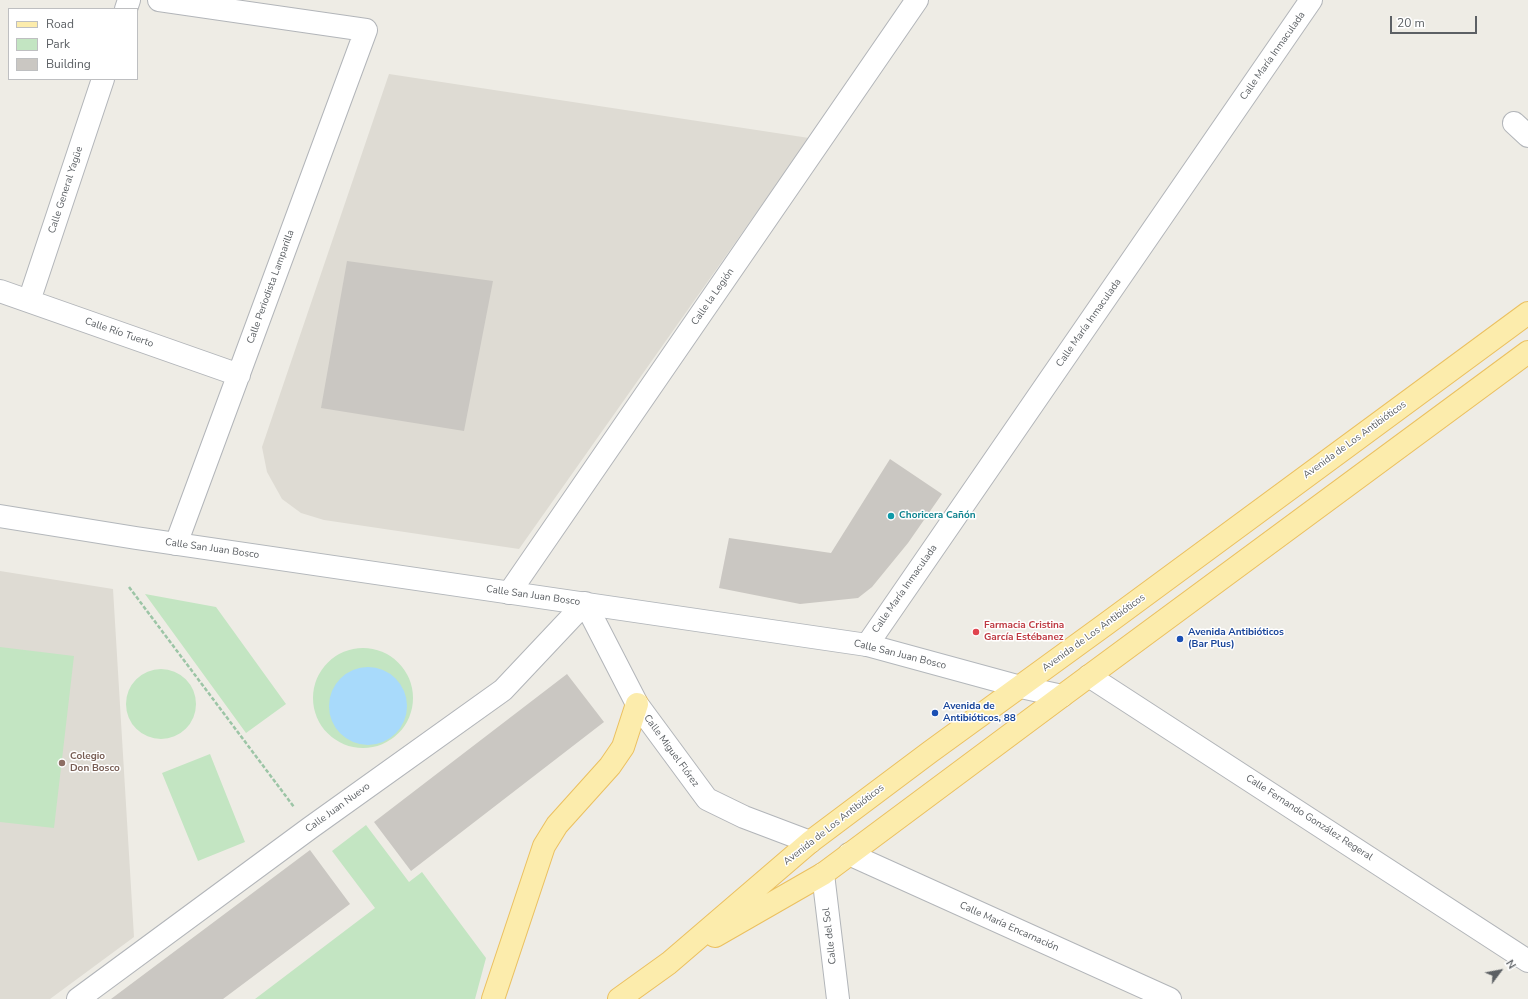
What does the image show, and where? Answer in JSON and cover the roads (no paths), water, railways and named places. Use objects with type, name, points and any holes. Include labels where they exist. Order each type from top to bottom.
[{"type":"main road","name":"Avenida de Los Antibióticos","points":[[619,999],[669,963],[810,842],[930,752],[1021,687],[1528,313]]},
{"type":"main road","name":"Avenida de Los Antibióticos","points":[[669,963],[823,874],[1528,352]]},
{"type":"main road","points":[[493,999],[544,846],[557,825],[610,766],[623,747],[637,704]]},
{"type":"street","name":"Calle Periodista Lamparilla","points":[[159,0],[366,30],[176,544]]},
{"type":"street","name":"Calle la Legión","points":[[509,593],[917,0]]},
{"type":"street","name":"Calle María Inmaculada","points":[[867,645],[1311,0]]},
{"type":"street","name":"Calle General Yagüe","points":[[29,301],[103,80]]},
{"type":"street","name":"Calle Río Tuerto","points":[[0,291],[239,375]]},
{"type":"street","name":"Calle San Juan Bosco","points":[[0,516],[176,544],[867,645],[1021,687],[1062,696]]},
{"type":"street","name":"Calle Miguel Flórez","points":[[585,603],[637,704],[707,799],[744,817],[810,842]]},
{"type":"street","name":"Calle Juan Nuevo","points":[[78,999],[310,828],[506,688],[585,603]]},
{"type":"street","name":"Calle Fernando González Regeral","points":[[1089,676],[1528,961]]},
{"type":"street","name":"Calle María Encarnación","points":[[849,854],[1170,999]]},
{"type":"street","name":"Calle del Sol","points":[[823,874],[838,999]]},
{"type":"water","points":[[360,667],[376,667],[390,673],[401,684],[407,698],[407,714],[401,728],[390,739],[376,745],[360,745],[346,739],[335,728],[329,714],[329,698],[335,684],[346,673]]},
{"type":"place","name":"Choricera Cañón","points":[[891,516]]},
{"type":"place","name":"Farmacia Cristina García Estébanez","points":[[976,632]]},
{"type":"place","name":"Avenida Antibióticos (Bar Plus)","points":[[1180,639]]},
{"type":"place","name":"Avenida de Antibióticos, 88","points":[[935,713]]},
{"type":"place","name":"Colegio Don Bosco","points":[[62,763]]}]
